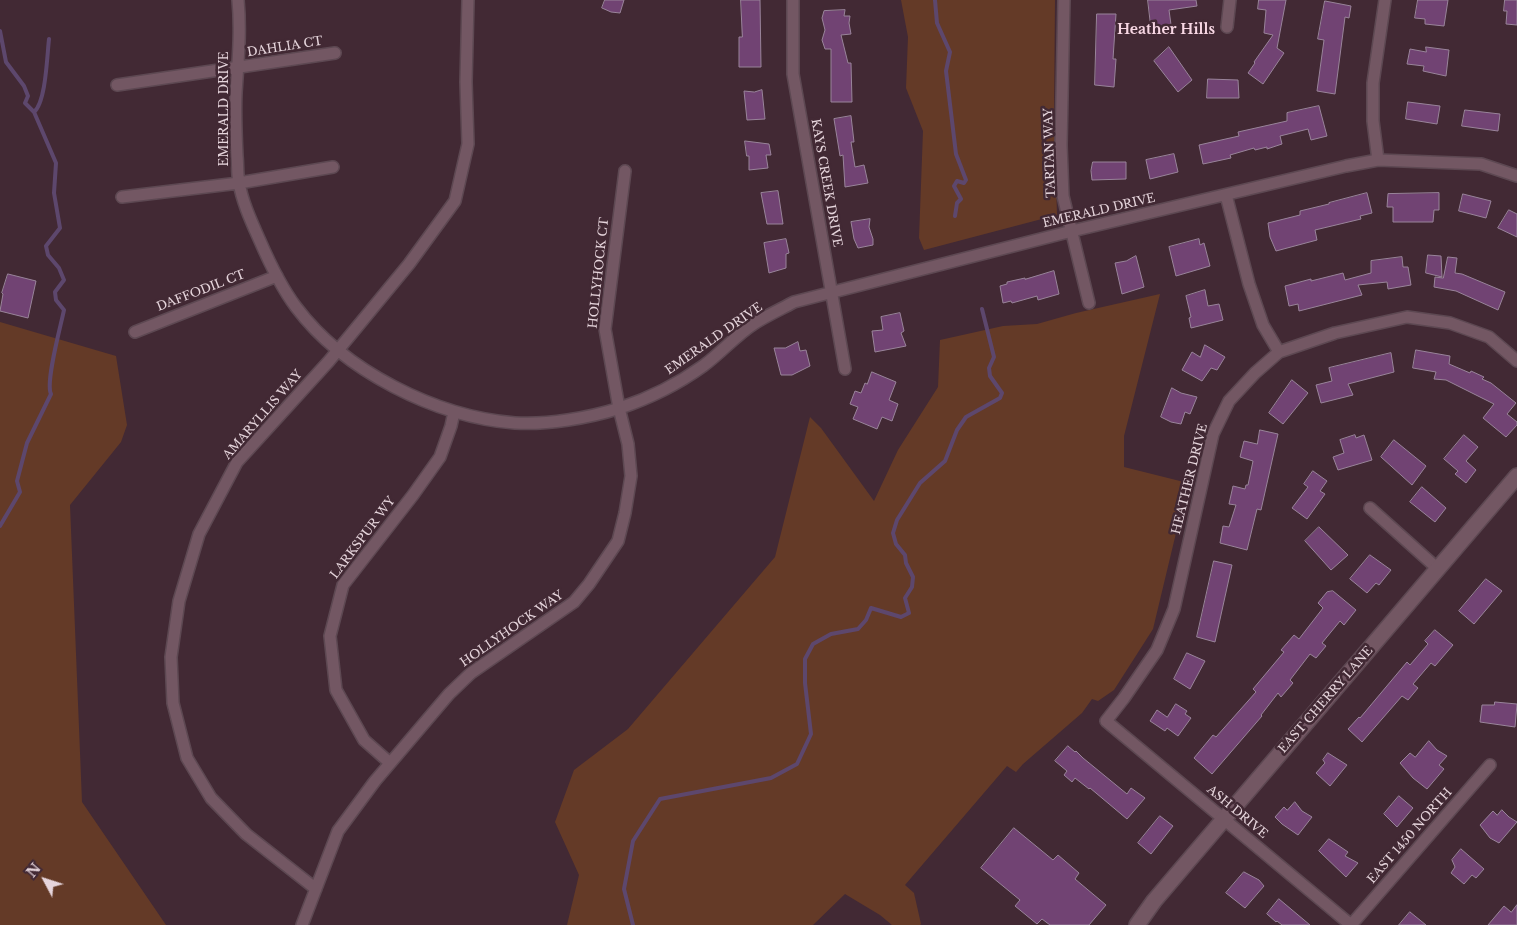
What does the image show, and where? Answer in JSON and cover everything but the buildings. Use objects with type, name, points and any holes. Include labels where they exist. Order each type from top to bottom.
[{"type":"street","name":"EMERALD DRIVE","points":[[238,0],[239,68],[236,94],[239,183],[252,223],[277,276],[297,308],[338,350],[390,384],[422,400],[454,412],[516,423],[546,422],[587,416],[619,408],[647,398],[704,366],[754,324],[794,302],[1072,231],[1378,160],[1481,164],[1517,176]]},
{"type":"street","name":"AMARYLLIS WAY","points":[[316,889],[246,834],[211,798],[186,758],[173,702],[171,657],[179,601],[199,534],[237,462],[338,350],[409,264],[455,201],[468,144],[466,82],[468,0]]},
{"type":"street","name":"KAYS CREEK DRIVE","points":[[793,0],[793,74],[845,369]]},
{"type":"street","name":"TARTAN WAY","points":[[1064,0],[1063,196],[1089,302]]},
{"type":"street","points":[[1227,27],[1230,0]]},
{"type":"street","points":[[1378,160],[1372,120],[1373,84],[1385,0]]},
{"type":"street","name":"DAHLIA CT","points":[[117,85],[335,53]]},
{"type":"street","points":[[122,197],[239,183],[333,167]]},
{"type":"street","name":"HOLLYHOCK CT","points":[[619,408],[605,329],[625,171]]},
{"type":"street","points":[[1226,195],[1249,284],[1260,317],[1279,352]]},
{"type":"street","name":"DAFFODIL CT","points":[[135,332],[277,276]]},
{"type":"street","name":"HEATHER DRIVE","points":[[1106,720],[1124,698],[1157,650],[1174,609],[1214,434],[1229,401],[1255,372],[1279,352],[1335,333],[1407,317],[1450,323],[1490,337],[1517,361]]},
{"type":"street","name":"HOLLYHOCK WAY","points":[[302,925],[338,831],[390,763],[448,694],[471,673],[574,602],[604,563],[618,540],[631,476],[628,444],[619,408]]},
{"type":"street","name":"LARKSPUR WY","points":[[390,763],[364,740],[336,690],[330,636],[343,585],[440,457],[454,412]]},
{"type":"street","name":"EAST CHERRY LANE","points":[[1137,925],[1154,901],[1517,476]]},
{"type":"street","points":[[1370,508],[1438,569]]},
{"type":"street","name":"ASH DRIVE","points":[[1106,720],[1351,925]]},
{"type":"street","name":"EAST 1450 NORTH","points":[[1351,925],[1490,765]]},
{"type":"shaded area","points":[[901,0],[1055,0],[1054,117],[1057,215],[924,250],[919,238],[923,131],[906,88],[908,37]]},
{"type":"shaded area","points":[[1160,294],[1124,436],[1124,467],[1188,483],[1153,629],[1114,690],[1098,701],[1092,699],[1082,713],[1016,772],[1007,766],[905,885],[914,893],[921,924],[892,925],[880,915],[845,894],[813,925],[567,925],[579,875],[555,822],[574,770],[628,729],[775,557],[810,417],[821,428],[874,501],[898,450],[938,387],[940,340],[1003,326],[1037,324]]},
{"type":"shaded area","points":[[0,322],[116,356],[127,425],[121,442],[70,505],[82,802],[166,925],[0,925]]},
{"type":"waterway","points":[[935,0],[937,23],[950,52],[946,71],[956,154],[966,180],[964,183],[957,181],[954,186],[961,199],[957,203],[955,216]]},
{"type":"waterway","points":[[0,31],[6,62],[24,86],[28,96],[25,103],[34,112],[56,163],[54,193],[60,228],[46,246],[48,255],[59,268],[64,280],[55,292],[56,300],[64,310],[50,378],[51,394],[27,443],[17,481],[20,492],[0,526]]},
{"type":"waterway","points":[[34,112],[41,99],[47,67],[49,39]]},
{"type":"waterway","points":[[633,925],[624,889],[633,841],[660,799],[771,778],[797,764],[811,734],[805,683],[805,659],[813,644],[831,634],[858,629],[866,620],[871,608],[901,617],[909,613],[905,598],[912,587],[913,577],[906,563],[905,555],[896,544],[893,533],[897,520],[920,483],[945,461],[957,430],[966,417],[1000,398],[1002,393],[990,376],[989,368],[994,357],[982,309]]},
{"type":"district","name":"Heather Hills","points":[[1166,30]]}]
